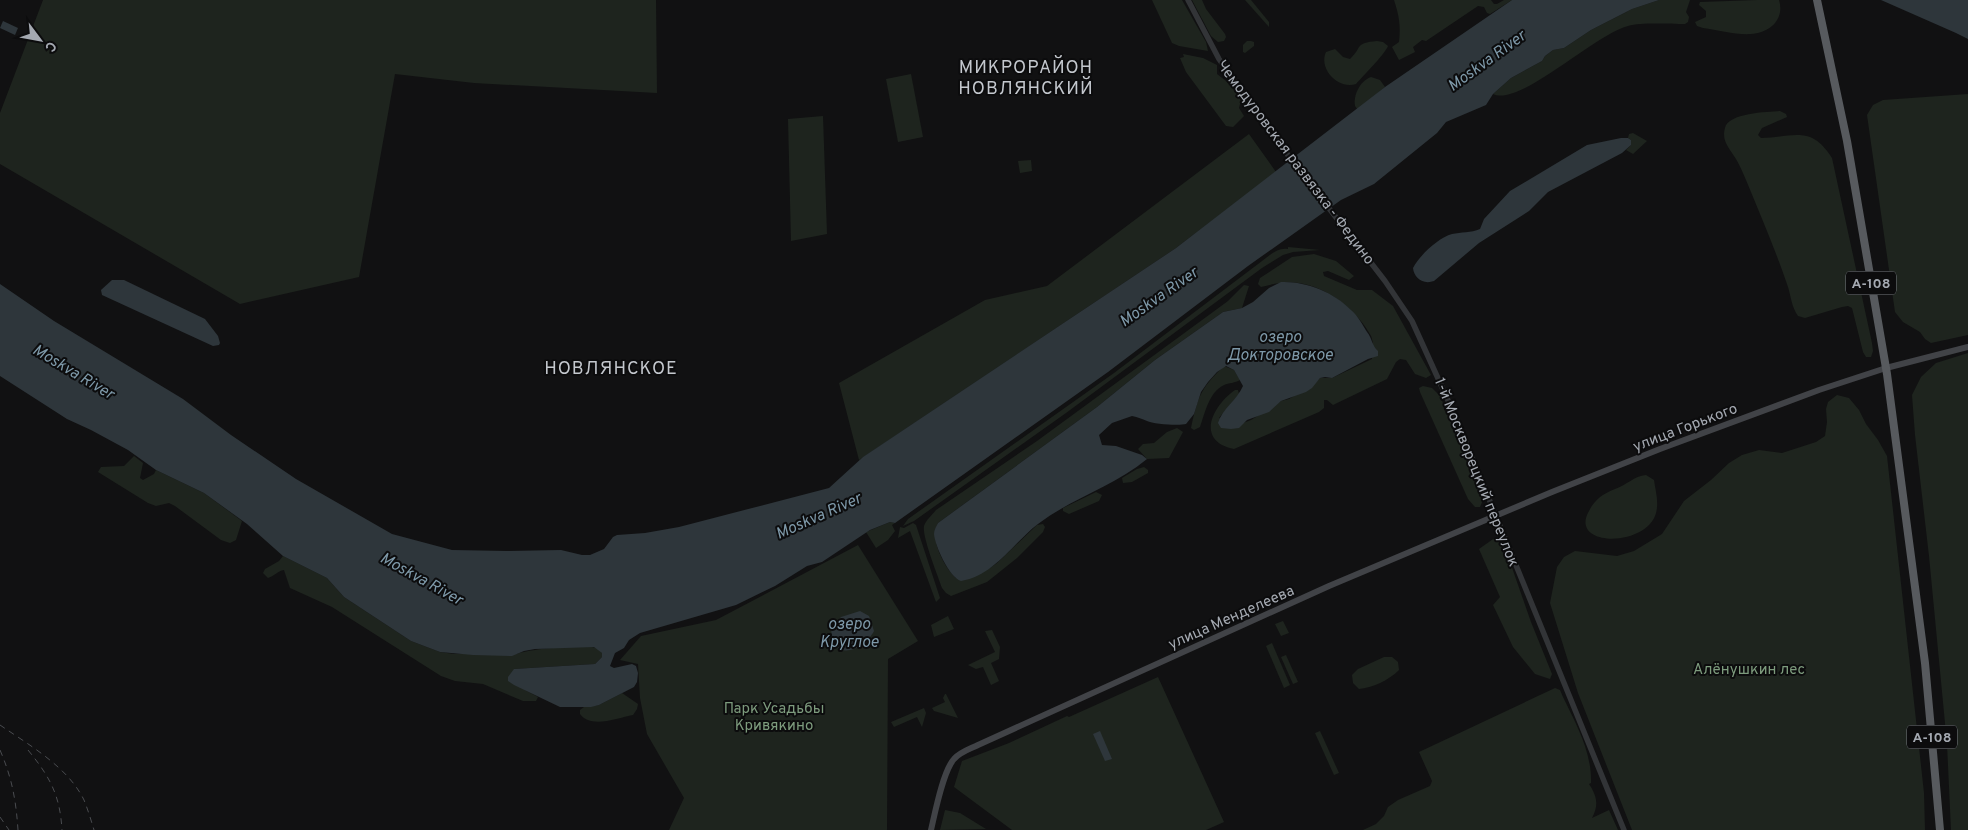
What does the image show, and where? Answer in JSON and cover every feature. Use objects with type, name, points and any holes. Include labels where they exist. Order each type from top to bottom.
[{"type":"highway","name":"А-108","points":[[1817,0],[1847,141],[1886,368],[1925,663],[1940,830]]},
{"type":"main road","name":"улица Горького","points":[[1496,515],[1660,449],[1796,398],[1886,368],[1968,346]]},
{"type":"main road","name":"улица Менделеева","points":[[931,830],[944,782],[952,761],[962,753],[1329,586],[1496,515]]},
{"type":"street","name":"Чемодуровская развязка - Федино","points":[[1188,0],[1219,59],[1276,139],[1378,271]]},
{"type":"street","name":"1-й Москворецкий переулок","points":[[1378,271],[1407,314],[1423,344],[1456,418],[1624,830]]},
{"type":"green space","points":[[43,0],[656,0],[657,93],[474,83],[395,74],[359,277],[240,304],[0,164],[0,113]]},
{"type":"green space","points":[[1152,0],[1182,0],[1206,42],[1208,51],[1172,43]]},
{"type":"green space","points":[[1192,0],[1202,0],[1206,9],[1225,34],[1224,41],[1218,42],[1211,36]]},
{"type":"green space","points":[[1245,0],[1251,0],[1269,22],[1269,27]]},
{"type":"green space","points":[[1394,0],[1491,0],[1494,4],[1497,4],[1504,0],[1512,0],[1490,14],[1487,13],[1484,7],[1478,6],[1426,41],[1422,40],[1413,47],[1415,52],[1399,60],[1392,47],[1399,42],[1400,36]]},
{"type":"green space","points":[[1659,0],[1690,0],[1686,12],[1689,17],[1688,22],[1685,24],[1628,26],[1597,42],[1521,90],[1505,95],[1493,94],[1511,78],[1542,61],[1553,50],[1564,48],[1591,30],[1632,9]]},
{"type":"green space","points":[[1779,0],[1780,13],[1778,19],[1770,28],[1764,31],[1751,34],[1733,33],[1703,28],[1697,26],[1695,22],[1706,17],[1706,11],[1699,5],[1700,2]]},
{"type":"green space","points":[[1247,41],[1254,42],[1254,46],[1245,53],[1243,52],[1243,45]]},
{"type":"green space","points":[[1377,41],[1383,42],[1388,46],[1356,84],[1343,84],[1332,77],[1327,71],[1324,59],[1326,52],[1335,49],[1343,57],[1350,59],[1362,44]]},
{"type":"green space","points":[[1183,54],[1203,58],[1217,65],[1217,74],[1236,92],[1241,100],[1239,108],[1244,116],[1233,127],[1226,126],[1186,72],[1180,58],[1184,57]]},
{"type":"green space","points":[[911,74],[923,137],[898,142],[886,79]]},
{"type":"green space","points":[[1371,77],[1380,80],[1385,87],[1358,110],[1355,106],[1356,93],[1361,85]]},
{"type":"green space","points":[[1968,94],[1968,335],[1931,343],[1920,332],[1903,322],[1895,312],[1867,115],[1873,105],[1883,100]]},
{"type":"green space","points":[[1780,111],[1786,114],[1787,117],[1762,128],[1758,135],[1761,138],[1793,135],[1809,137],[1817,141],[1832,158],[1872,343],[1873,351],[1871,357],[1866,357],[1863,352],[1852,308],[1848,306],[1842,307],[1805,318],[1798,316],[1792,304],[1778,258],[1746,180],[1725,141],[1725,128],[1733,119],[1749,114]]},
{"type":"green space","points":[[823,116],[827,234],[791,241],[788,119]]},
{"type":"green space","points":[[1633,133],[1647,141],[1633,154],[1626,150],[1631,145],[1631,140],[1628,138],[1629,134]]},
{"type":"green space","points":[[1249,134],[1276,172],[1176,248],[859,460],[839,383],[985,300],[1047,286]]},
{"type":"green space","points":[[1031,160],[1032,171],[1020,173],[1018,161]]},
{"type":"green space","points":[[1288,247],[1320,250],[1293,252],[1283,255],[1262,268],[1066,413],[914,521],[903,526],[908,519],[1114,373],[1271,254],[1277,250],[1288,249]]},
{"type":"green space","points":[[1314,254],[1336,261],[1354,276],[1349,280],[1328,271],[1323,272],[1324,276],[1357,290],[1372,290],[1393,306],[1431,375],[1426,378],[1415,374],[1406,360],[1400,359],[1396,362],[1387,379],[1333,405],[1324,400],[1324,408],[1319,412],[1234,449],[1222,445],[1214,439],[1211,431],[1211,422],[1220,405],[1235,390],[1238,390],[1239,394],[1219,418],[1243,423],[1313,385],[1320,378],[1332,378],[1372,359],[1373,341],[1371,336],[1366,327],[1343,303],[1324,291],[1304,284],[1282,283],[1261,287],[1258,284],[1260,278],[1292,257]]},
{"type":"green space","points":[[1244,285],[1249,286],[1242,308],[1223,312],[1155,360],[1097,407],[938,523],[935,537],[939,552],[947,567],[956,578],[990,568],[1037,525],[1043,524],[1045,527],[1043,532],[1017,558],[987,582],[951,596],[946,593],[942,588],[934,566],[924,531],[925,524],[936,510],[1037,441],[1228,301]]},
{"type":"green space","points":[[1968,353],[1968,830],[1951,830],[1947,744],[1912,395],[1921,377],[1936,363]]},
{"type":"green space","points":[[1224,366],[1234,370],[1240,380],[1219,388],[1208,403],[1200,427],[1194,430],[1191,428],[1198,400],[1210,380]]},
{"type":"green space","points":[[1423,386],[1432,388],[1440,396],[1483,500],[1480,507],[1475,507],[1468,499],[1420,392],[1419,388]]},
{"type":"green space","name":"Алёнушкин лес","points":[[1837,395],[1849,398],[1859,410],[1887,456],[1924,793],[1925,830],[1632,830],[1578,693],[1550,603],[1557,567],[1564,557],[1575,551],[1617,556],[1634,551],[1662,534],[1684,501],[1729,463],[1742,455],[1759,450],[1782,453],[1816,442],[1825,436],[1828,402]]},
{"type":"green space","points":[[1177,428],[1183,432],[1169,458],[1147,459],[1138,449],[1143,444],[1154,443],[1167,432]]},
{"type":"green space","points":[[134,456],[143,463],[140,478],[143,480],[154,474],[156,470],[204,493],[242,521],[236,540],[230,543],[221,540],[175,506],[169,503],[156,506],[148,503],[98,472],[101,467],[124,466]]},
{"type":"green space","points":[[1144,467],[1148,470],[1148,473],[1132,482],[1123,483],[1122,478]]},
{"type":"green space","points":[[1646,475],[1654,480],[1656,493],[1657,507],[1653,521],[1642,530],[1629,536],[1614,539],[1600,537],[1590,532],[1586,523],[1589,511],[1597,500],[1634,479]]},
{"type":"green space","points":[[1096,492],[1102,495],[1099,501],[1069,514],[1063,511],[1063,508]]},
{"type":"green space","points":[[890,522],[895,523],[892,525],[895,531],[888,540],[876,548],[866,532]]},
{"type":"green space","points":[[913,523],[916,525],[940,598],[936,602],[910,531],[898,538],[900,527],[904,528]]},
{"type":"green space","points":[[1496,537],[1502,539],[1531,622],[1552,674],[1550,679],[1535,674],[1513,647],[1493,605],[1500,597],[1479,549]]},
{"type":"green space","name":"Парк Усадьбы Кривякино","points":[[858,545],[918,641],[888,659],[887,830],[669,830],[684,798],[647,734],[640,698],[638,664],[620,660],[641,636],[716,620]]},
{"type":"green space","points":[[283,556],[327,578],[344,597],[411,641],[440,652],[454,654],[517,654],[544,649],[590,647],[600,650],[602,657],[595,664],[514,669],[525,690],[538,697],[536,701],[523,701],[483,684],[455,681],[441,676],[332,607],[290,588],[284,570],[268,578],[263,573],[265,569],[279,561]]},
{"type":"green space","points":[[948,616],[954,629],[934,637],[931,625]]},
{"type":"green space","points":[[1283,621],[1289,633],[1281,636],[1275,624]]},
{"type":"green space","points":[[992,630],[1000,647],[999,659],[991,663],[999,681],[991,685],[983,667],[976,669],[968,665],[995,652],[985,631]]},
{"type":"green space","points":[[1272,643],[1290,685],[1284,688],[1266,646]]},
{"type":"green space","points":[[1286,655],[1298,682],[1293,684],[1281,657]]},
{"type":"green space","points":[[1384,657],[1392,657],[1398,662],[1399,670],[1380,683],[1359,689],[1353,683],[1352,675],[1358,669]]},
{"type":"green space","points":[[1158,677],[1224,822],[1206,830],[1012,830],[954,787],[962,761],[1009,743]]},
{"type":"green space","points":[[1555,688],[1560,690],[1586,749],[1591,772],[1591,783],[1589,784],[1596,801],[1596,809],[1592,818],[1609,810],[1618,830],[1363,830],[1376,824],[1384,816],[1388,807],[1398,800],[1430,786],[1432,781],[1419,752]]},
{"type":"green space","points":[[622,693],[638,704],[633,715],[597,722],[591,721],[580,714],[580,710],[584,707],[599,705]]},
{"type":"green space","points":[[945,694],[958,718],[934,711],[932,708],[945,702],[943,698]]},
{"type":"green space","points":[[924,708],[926,713],[922,727],[917,717],[894,727],[891,722]]},
{"type":"green space","points":[[1320,731],[1339,773],[1334,775],[1315,733]]},
{"type":"green space","points":[[945,810],[960,813],[986,829],[940,830]]},
{"type":"water","name":"Moskva River","points":[[1512,0],[1659,0],[1632,9],[1591,30],[1564,48],[1553,50],[1542,61],[1511,78],[1493,94],[1486,105],[1446,122],[1437,133],[1374,184],[1341,200],[1248,266],[1108,372],[895,523],[890,522],[870,530],[822,562],[807,566],[775,586],[736,605],[640,633],[629,640],[624,648],[615,653],[610,666],[614,668],[632,664],[636,666],[638,673],[637,682],[634,687],[599,705],[591,707],[560,707],[514,685],[508,681],[508,677],[514,669],[595,664],[602,657],[602,653],[594,647],[535,649],[512,656],[473,655],[440,652],[411,641],[344,597],[327,578],[283,556],[247,524],[204,493],[156,470],[128,450],[67,419],[0,376],[0,284],[54,321],[183,399],[231,435],[296,479],[392,534],[452,550],[561,550],[590,555],[604,549],[613,537],[617,535],[645,533],[679,527],[829,488],[863,457],[1176,248],[1385,87]]},
{"type":"water","points":[[1881,0],[1968,0],[1968,39],[1956,33]]},
{"type":"water","points":[[3,21],[18,28],[15,35],[0,28]]},
{"type":"water","points":[[1621,138],[1631,140],[1631,145],[1622,153],[1548,192],[1529,211],[1479,243],[1434,281],[1426,282],[1417,278],[1413,268],[1430,248],[1441,239],[1452,234],[1480,229],[1484,219],[1510,191],[1587,145]]},
{"type":"water","points":[[112,280],[124,280],[205,319],[218,336],[219,345],[213,346],[102,295],[101,290]]},
{"type":"water","name":"озеро Докторовское","points":[[1281,282],[1300,283],[1319,289],[1344,304],[1360,320],[1378,351],[1378,356],[1368,359],[1332,378],[1320,378],[1306,392],[1281,401],[1269,412],[1247,420],[1239,428],[1221,428],[1218,423],[1243,386],[1234,370],[1226,366],[1217,372],[1201,392],[1194,414],[1186,424],[1155,423],[1132,416],[1112,423],[1099,435],[1102,445],[1116,446],[1142,455],[1147,459],[1134,469],[1038,524],[1003,558],[983,573],[961,581],[952,574],[943,560],[935,539],[934,531],[938,523],[1097,407],[1155,360],[1223,312],[1242,308],[1253,302],[1269,288]]},
{"type":"water","name":"озеро Круглое","points":[[860,611],[869,616],[874,631],[857,648],[851,650],[839,649],[833,643],[831,629],[841,617]]},
{"type":"water","points":[[1100,731],[1112,759],[1105,761],[1093,734]]},
{"type":"railway","points":[[0,725],[47,758],[68,777],[84,800],[94,830]]},
{"type":"railway","points":[[0,750],[13,789],[18,830]]},
{"type":"railway","points":[[28,750],[48,778],[56,796],[62,830]]},
{"type":"railway","points":[[0,817],[9,830]]},
{"type":"district","name":"МИКРОРАЙОН НОВЛЯНСКИЙ","points":[[1026,77]]},
{"type":"district","name":"НОВЛЯНСКОЕ","points":[[611,368]]}]
